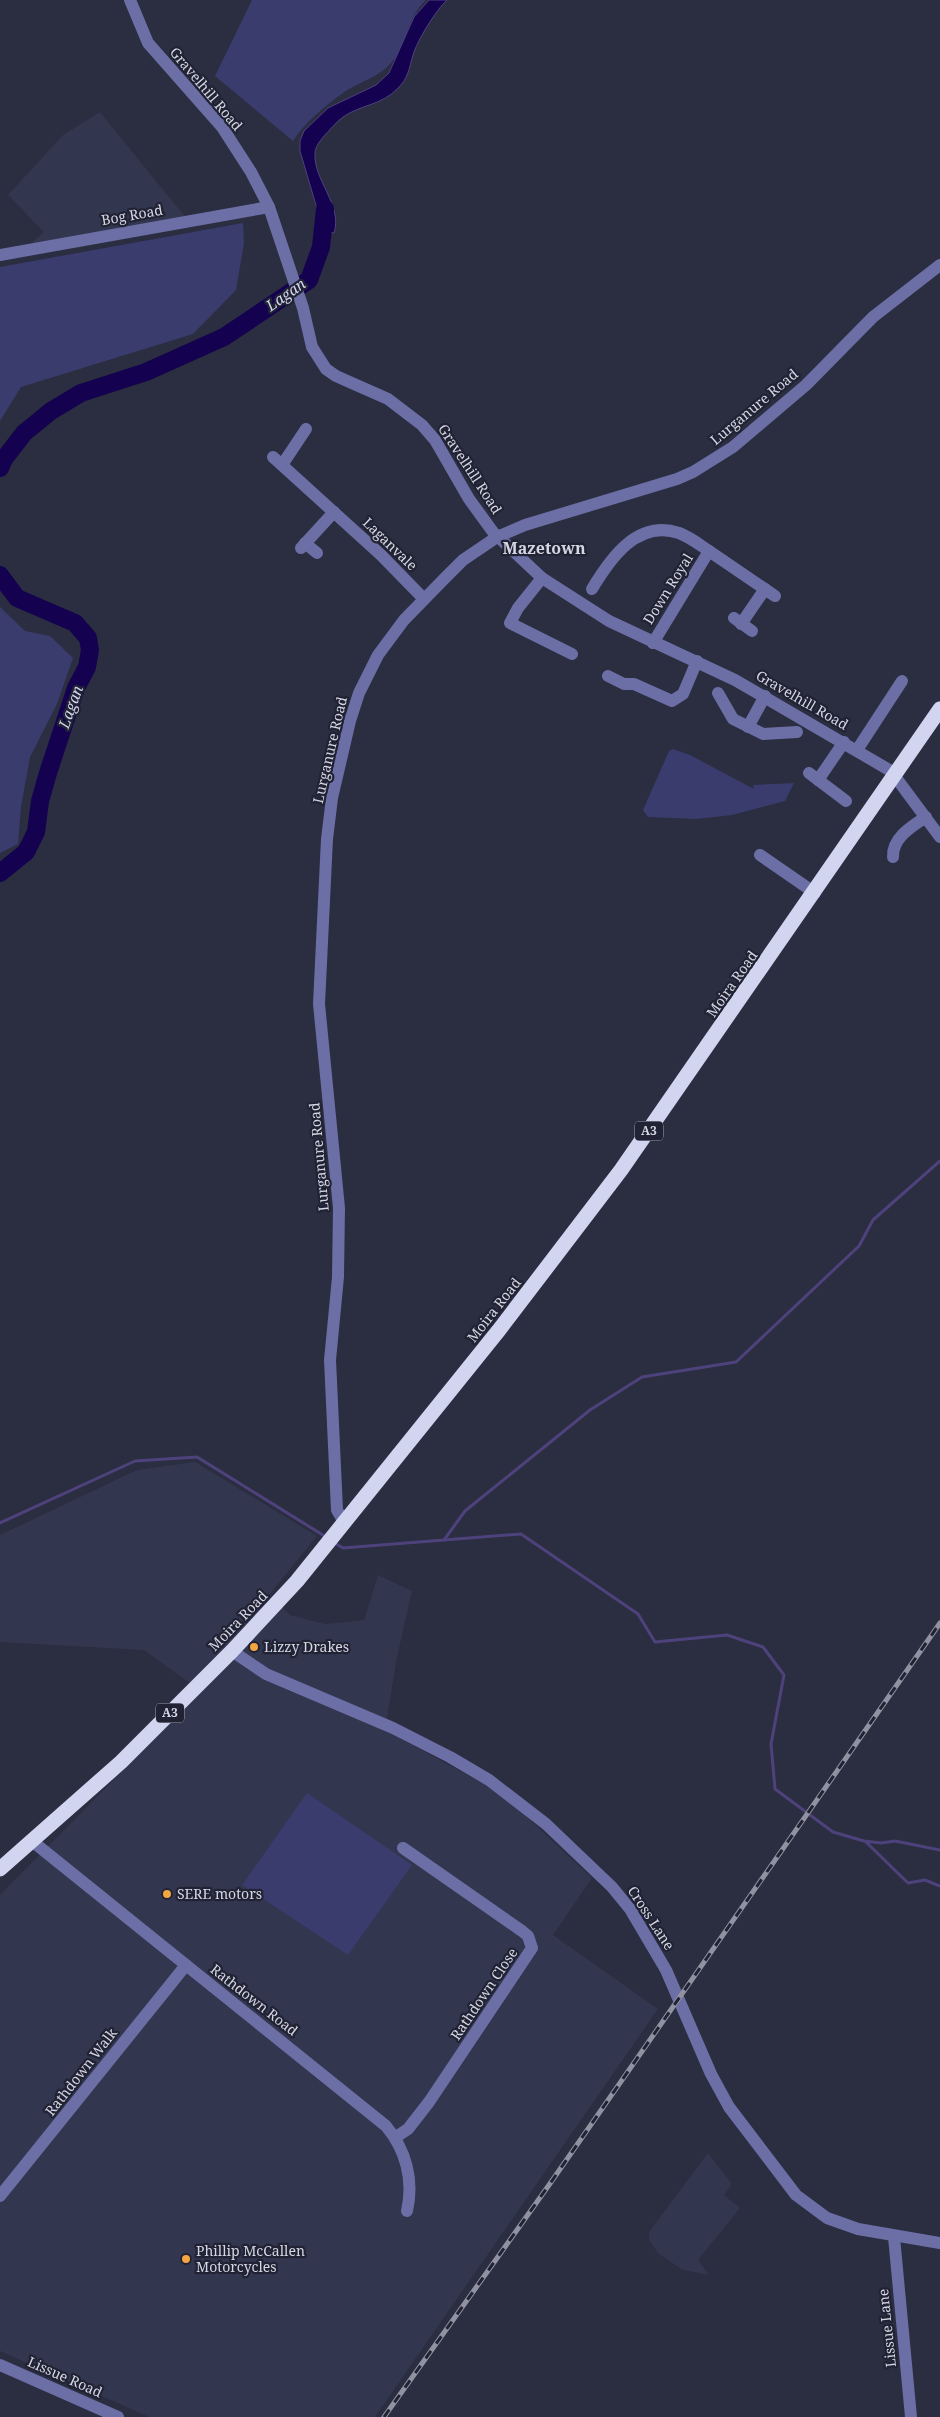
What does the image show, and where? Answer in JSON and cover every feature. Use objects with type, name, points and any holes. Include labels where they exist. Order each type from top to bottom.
[{"type":"highway","name":"Moira Road","points":[[0,1869],[121,1762],[232,1651],[280,1600],[344,1522],[579,1227],[662,1114],[940,709]]},
{"type":"street","name":"Gravelhill Road","points":[[130,0],[148,43],[222,127],[251,172],[269,207],[303,308],[312,346],[326,368],[336,376],[388,399],[422,425],[440,449],[469,499],[497,537],[542,578],[591,611],[653,643],[697,661],[765,696],[858,750],[896,775]]},
{"type":"street","name":"Bog Road","points":[[0,255],[269,207]]},
{"type":"street","name":"Lurganure Road","points":[[344,1522],[337,1510],[330,1386],[338,1261],[339,1208],[319,1004],[327,839],[332,798],[359,693],[374,662],[391,636],[464,560],[497,537],[525,525],[661,484],[693,472],[714,460],[755,430],[784,405],[873,317],[940,265]]},
{"type":"street","name":"Laganvale","points":[[306,429],[277,461],[381,555],[424,600]]},
{"type":"street","points":[[317,553],[303,545],[334,512]]},
{"type":"street","name":"Down Royal","points":[[592,589],[613,556],[621,548],[653,532],[663,530],[681,534],[770,593],[738,621],[752,632]]},
{"type":"street","name":"Down Royal","points":[[653,643],[709,551]]},
{"type":"street","points":[[542,578],[518,608],[510,623],[572,654]]},
{"type":"street","points":[[608,676],[624,684],[634,684],[672,701],[683,694],[697,661]]},
{"type":"street","points":[[858,750],[895,685]]},
{"type":"street","points":[[718,693],[733,719],[748,727],[763,734],[797,732]]},
{"type":"street","points":[[748,727],[765,696]]},
{"type":"street","points":[[844,742],[813,777],[846,801]]},
{"type":"street","points":[[896,775],[940,838]]},
{"type":"street","points":[[893,857],[893,850],[906,829],[926,817]]},
{"type":"street","points":[[760,855],[815,893]]},
{"type":"street","name":"Cross Lane","points":[[232,1651],[266,1674],[392,1728],[450,1757],[489,1780],[546,1824],[606,1881],[630,1909],[666,1970],[711,2074],[728,2107],[789,2188],[804,2202],[827,2218],[858,2229],[894,2237],[940,2242]]},
{"type":"street","name":"Rathdown Road","points":[[32,1841],[377,2117],[396,2137],[408,2171],[410,2190],[407,2211]]},
{"type":"street","name":"Rathdown Close","points":[[396,2137],[408,2129],[430,2102],[532,1948],[528,1936],[522,1931],[403,1848]]},
{"type":"street","name":"Rathdown Walk","points":[[0,2196],[186,1965]]},
{"type":"street","name":"Lissue Lane","points":[[894,2237],[911,2417]]},
{"type":"street","name":"Lissue Road","points":[[0,2365],[118,2417]]},
{"type":"shaded area","points":[[252,0],[426,0],[414,15],[400,49],[391,63],[374,76],[349,89],[329,103],[309,121],[293,141],[215,76]]},
{"type":"shaded area","points":[[429,0],[447,0],[432,18],[423,34],[415,49],[408,74],[401,85],[378,102],[343,117],[317,146],[315,153],[318,173],[335,212],[336,223],[334,233],[318,230],[318,212],[300,151],[300,141],[304,131],[328,108],[376,85],[389,73],[414,17]]},
{"type":"shaded area","points":[[100,112],[186,218],[28,246],[44,232],[8,195],[63,135]]},
{"type":"shaded area","points":[[243,223],[244,243],[236,290],[193,334],[21,387],[0,421],[0,267]]},
{"type":"shaded area","points":[[0,607],[25,631],[50,636],[73,658],[57,704],[30,757],[21,807],[18,844],[0,853]]},
{"type":"shaded area","points":[[673,749],[690,755],[754,789],[753,785],[794,783],[785,801],[732,815],[696,819],[648,817],[643,810],[669,751]]},
{"type":"shaded area","points":[[195,1462],[317,1536],[269,1595],[290,1615],[325,1624],[364,1620],[378,1575],[412,1591],[397,1657],[385,1730],[484,1784],[526,1816],[592,1878],[553,1935],[658,2009],[375,2417],[149,2417],[0,2351],[0,1895],[201,1691],[144,1650],[0,1642],[0,1535],[137,1470]]},
{"type":"shaded area","points":[[307,1793],[412,1865],[348,1955],[242,1885]]},
{"type":"shaded area","points":[[708,2153],[732,2184],[724,2195],[740,2208],[698,2260],[709,2275],[683,2270],[659,2254],[649,2240],[649,2232]]},
{"type":"waterway","name":"Lagan","points":[[0,468],[4,459],[24,433],[51,411],[81,393],[146,372],[224,337],[309,280],[321,247],[325,209]]},
{"type":"waterway","name":"Lagan","points":[[0,575],[17,598],[75,623],[88,638],[90,650],[87,667],[76,688],[48,773],[40,801],[36,832],[26,852],[0,873]]},
{"type":"waterway","points":[[444,1540],[465,1511],[590,1410],[642,1377],[736,1362],[859,1246],[873,1220],[940,1161]]},
{"type":"waterway","points":[[0,1523],[135,1461],[197,1457],[326,1537]]},
{"type":"waterway","points":[[333,1542],[343,1548],[521,1534],[638,1614],[655,1642],[727,1635],[763,1647],[784,1675],[771,1744],[775,1789],[833,1832],[864,1841],[881,1843],[895,1841],[940,1850]]},
{"type":"waterway","points":[[866,1842],[908,1883],[925,1880],[940,1886]]},
{"type":"railway","points":[[384,2417],[549,2185],[940,1623]]},
{"type":"place","name":"Lizzy Drakes","points":[[254,1647]]},
{"type":"place","name":"SERE motors","points":[[167,1894]]},
{"type":"place","name":"Phillip McCallen Motorcycles","points":[[186,2259]]},
{"type":"district","name":"Mazetown","points":[[544,548]]}]
